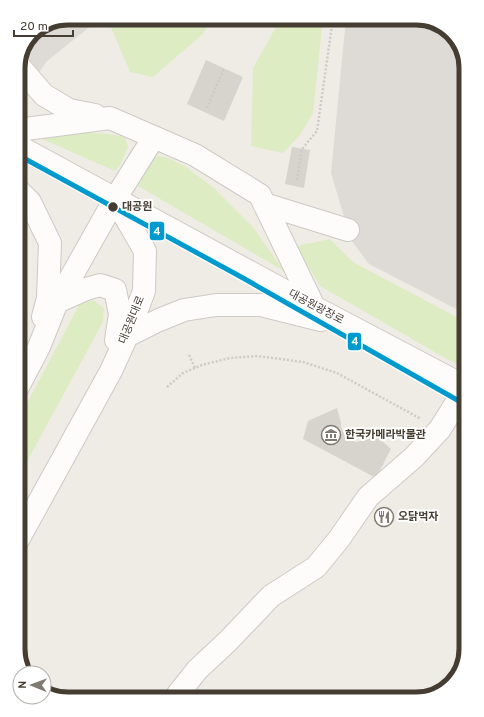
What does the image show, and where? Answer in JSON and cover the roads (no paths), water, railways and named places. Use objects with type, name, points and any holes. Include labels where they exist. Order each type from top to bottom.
[{"type":"street","points":[[25,74],[44,95],[69,110],[110,118],[154,137],[202,159],[260,194],[314,307]]},
{"type":"street","points":[[25,129],[110,118]]},
{"type":"street","points":[[25,374],[39,348],[57,302],[115,198],[154,137]]},
{"type":"street","name":"대공원광장로","points":[[25,150],[314,307],[459,383]]},
{"type":"street","points":[[25,197],[30,202],[50,244],[48,298],[29,366]]},
{"type":"street","name":"대공원대로","points":[[25,527],[111,371],[127,336],[144,291],[145,251],[115,198]]},
{"type":"street","points":[[264,204],[348,230]]},
{"type":"street","points":[[57,302],[86,289],[100,285],[115,290],[120,314],[111,371]]},
{"type":"street","points":[[127,336],[159,320],[184,310],[216,305],[261,305],[359,330]]},
{"type":"street","points":[[180,692],[196,670],[228,641],[271,596],[316,567],[339,539],[368,497],[414,457],[440,429],[459,398]]},
{"type":"place","name":"대공원","points":[[113,207]]},
{"type":"place","name":"한국카메라박물관","points":[[331,435]]},
{"type":"place","name":"오닭먹자","points":[[384,517]]}]
